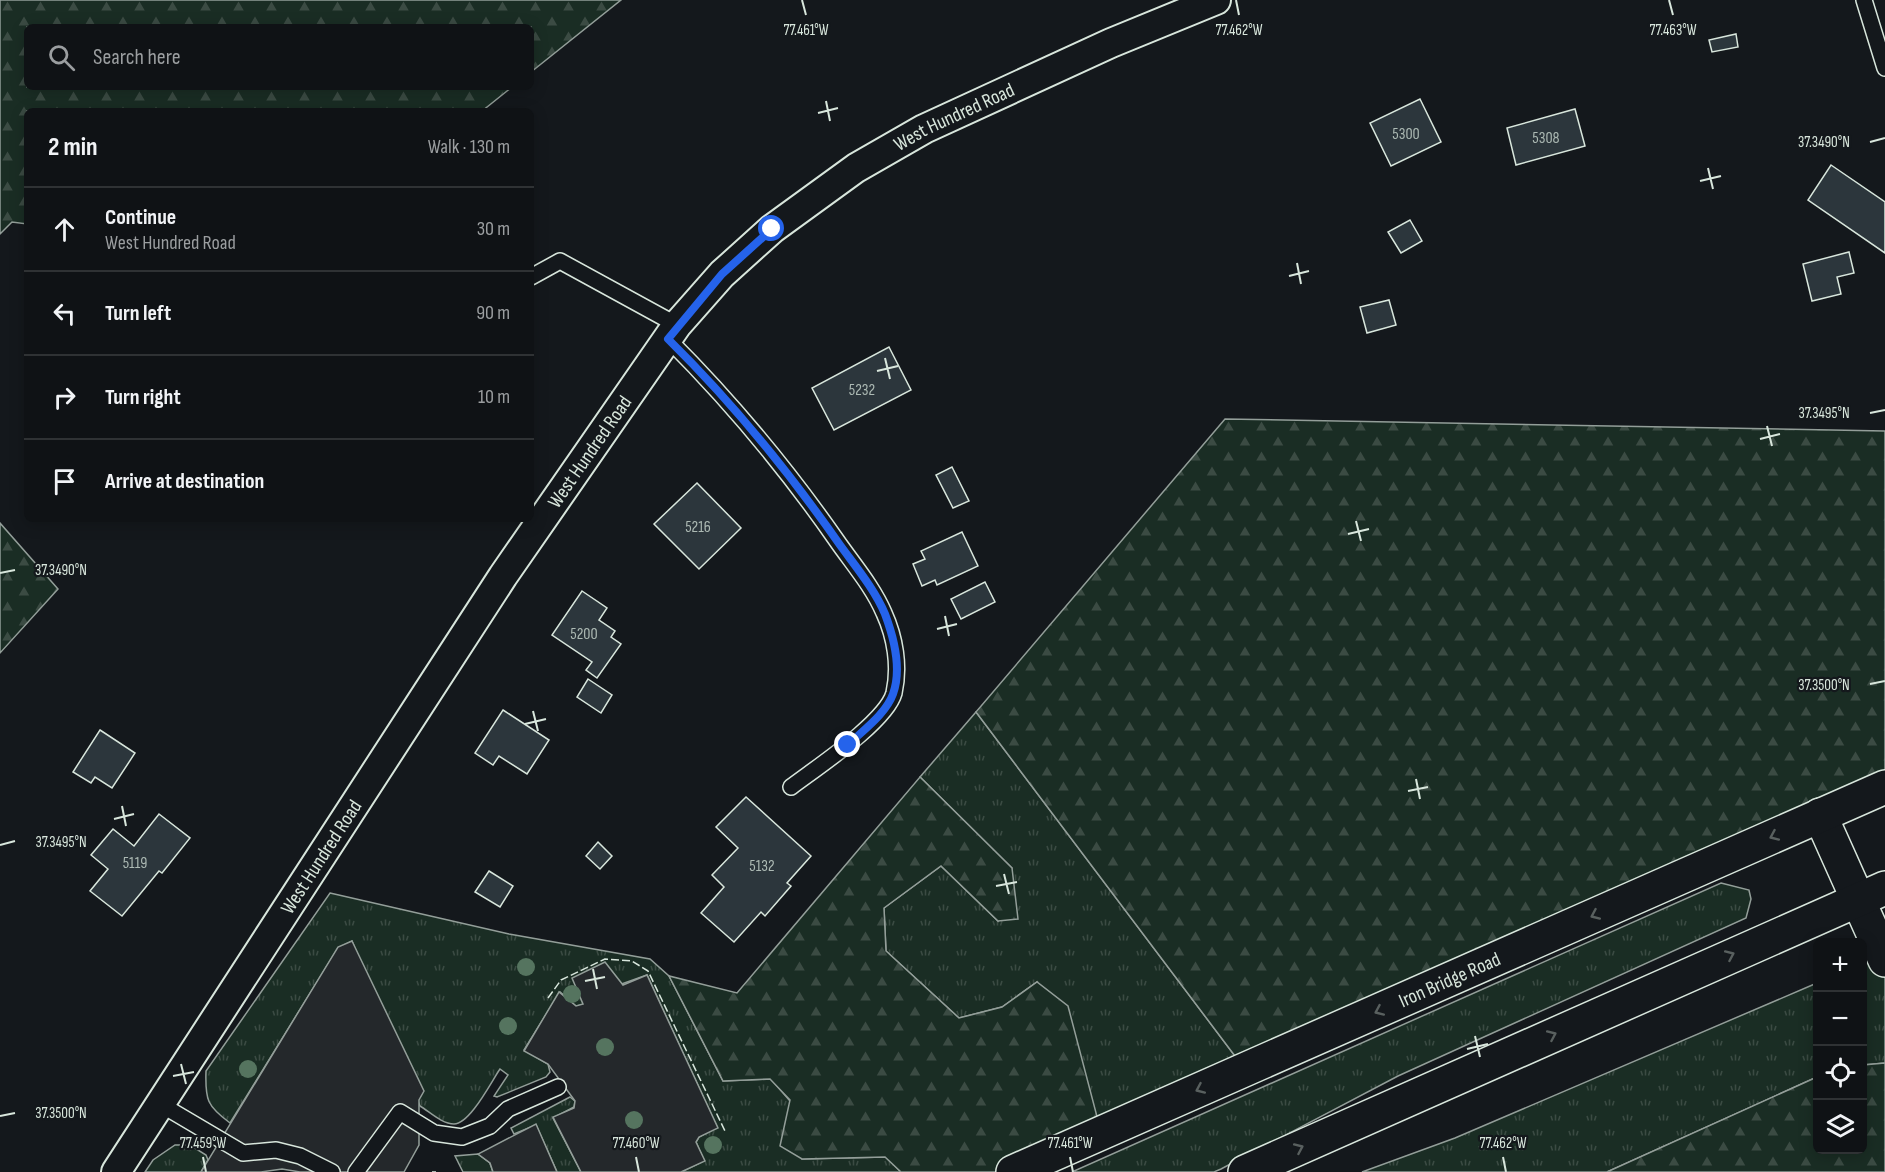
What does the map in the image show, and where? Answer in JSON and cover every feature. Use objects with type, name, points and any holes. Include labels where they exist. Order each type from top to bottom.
[{"type":"main road","name":"Iron Bridge Road","points":[[1013,1172],[1885,787]]},
{"type":"main road","points":[[1820,816],[1872,894],[1885,960]]},
{"type":"main road","points":[[1245,1172],[1872,894]]},
{"type":"street","name":"West Hundred Road","points":[[116,1172],[503,576],[673,332],[722,274],[772,229],[856,168],[924,129],[1153,12],[1216,0]]},
{"type":"lane","points":[[1864,0],[1885,68]]},
{"type":"lane","points":[[534,275],[560,261],[673,332],[818,514],[866,582],[885,614],[898,660],[893,694],[885,708],[848,745],[791,787]]},
{"type":"lane","points":[[356,1172],[400,1112],[434,1133],[462,1137],[490,1126],[508,1109],[558,1087]]},
{"type":"lane","points":[[160,1104],[243,1153],[276,1150],[300,1156],[332,1172]]},
{"type":"green space","points":[[0,0],[621,0],[534,70],[534,24],[24,24],[24,90],[508,90],[486,108],[24,108],[24,224],[12,222],[0,234]]},
{"type":"green space","points":[[1225,419],[1885,431],[1885,785],[1244,1068],[976,712]]},
{"type":"green space","points":[[0,523],[58,589],[0,653]]},
{"type":"green space","points":[[976,712],[1244,1068],[1100,1128],[1037,982],[1002,1007],[959,1018],[886,951],[884,908],[941,866],[998,921],[1012,868],[920,777]]},
{"type":"green space","points":[[920,777],[1012,868],[1018,919],[998,921],[941,866],[884,908],[886,951],[959,1018],[1002,1007],[1037,982],[1068,1006],[1100,1128],[1000,1172],[901,1172],[885,1157],[802,1159],[780,1146],[790,1100],[770,1079],[723,1081],[669,976],[737,993]]},
{"type":"green space","points":[[1721,883],[1749,890],[1751,899],[1746,918],[1398,1076],[1221,1169],[1214,1172],[1072,1172]]},
{"type":"green space","points":[[330,893],[509,934],[650,959],[669,976],[723,1081],[771,1079],[790,1101],[802,1159],[886,1157],[901,1172],[681,1172],[704,1161],[696,1142],[699,1137],[717,1127],[647,975],[582,998],[583,1005],[576,1006],[560,992],[524,1050],[548,1064],[550,1072],[546,1077],[497,1097],[494,1096],[508,1075],[500,1069],[467,1117],[454,1124],[445,1122],[420,1106],[352,941],[338,948],[230,1123],[216,1112],[209,1102],[206,1071]]},
{"type":"green space","points":[[1885,954],[1885,1063],[1867,1065],[1867,992],[1867,961]]},
{"type":"green space","points":[[1813,985],[1813,1079],[1607,1172],[1362,1172],[1455,1138]]},
{"type":"green space","points":[[1885,1063],[1885,1172],[1607,1172],[1813,1079],[1813,1154],[1867,1154],[1867,1065]]},
{"type":"green space","points":[[570,1097],[575,1101],[574,1107],[553,1118],[581,1172],[557,1172],[536,1125],[514,1134],[511,1128]]},
{"type":"green space","points":[[175,1145],[190,1145],[206,1155],[208,1160],[201,1172],[145,1172],[153,1160]]},
{"type":"green space","points":[[478,1154],[490,1163],[493,1172],[463,1172],[455,1156]]},
{"type":"shaded area","points":[[352,941],[424,1091],[419,1100],[419,1145],[404,1172],[300,1172],[282,1169],[261,1172],[201,1172],[338,947]]},
{"type":"shaded area","points":[[605,962],[623,985],[647,975],[718,1128],[699,1137],[696,1142],[705,1161],[681,1172],[581,1172],[553,1117],[574,1108],[575,1101],[548,1064],[524,1051],[559,992],[576,1006],[583,1004],[572,978]]},
{"type":"shaded area","points":[[536,1124],[557,1172],[493,1172],[490,1163],[478,1154]]},
{"type":"building","points":[[1736,34],[1738,47],[1712,52],[1709,40]]},
{"type":"building","points":[[1420,99],[1441,142],[1391,166],[1370,123]]},
{"type":"building","points":[[1575,109],[1585,146],[1516,165],[1507,128]]},
{"type":"building","points":[[1831,165],[1885,202],[1885,253],[1808,200]]},
{"type":"building","points":[[1410,220],[1422,241],[1401,253],[1388,232]]},
{"type":"building","points":[[1849,252],[1854,273],[1837,277],[1841,294],[1812,301],[1803,264]]},
{"type":"building","points":[[1389,300],[1396,325],[1367,333],[1360,307]]},
{"type":"building","points":[[889,347],[911,390],[834,430],[812,388]]},
{"type":"building","points":[[952,467],[969,501],[953,508],[936,475]]},
{"type":"building","points":[[697,483],[741,528],[699,569],[654,524]]},
{"type":"building","points":[[962,532],[978,566],[937,585],[935,580],[922,586],[913,564],[925,559],[921,551]]},
{"type":"building","points":[[985,582],[995,602],[961,619],[951,599]]},
{"type":"building","points":[[582,591],[607,608],[599,620],[615,631],[611,637],[621,644],[597,678],[586,670],[592,662],[552,635]]},
{"type":"building","points":[[588,679],[612,695],[601,713],[577,697]]},
{"type":"building","points":[[503,710],[549,740],[527,774],[499,756],[493,765],[475,753]]},
{"type":"building","points":[[100,730],[135,753],[112,788],[95,777],[91,783],[73,772]]},
{"type":"building","points":[[746,797],[811,856],[787,883],[791,886],[765,916],[761,912],[734,942],[701,913],[724,887],[712,875],[738,848],[716,827]]},
{"type":"building","points":[[159,814],[190,838],[162,873],[159,871],[122,916],[90,891],[108,869],[91,855],[113,829],[134,846]]},
{"type":"building","points":[[598,842],[612,856],[600,869],[586,856]]},
{"type":"building","points":[[489,871],[513,886],[500,907],[475,892]]},
{"type":"fence","points":[[548,998],[561,980],[605,959],[632,961],[648,971],[725,1131]]},
{"type":"route","points":[[772,229],[722,274],[677,325],[668,339],[720,390],[818,514],[866,582],[885,614],[898,660],[893,694],[885,708],[848,745]]}]
